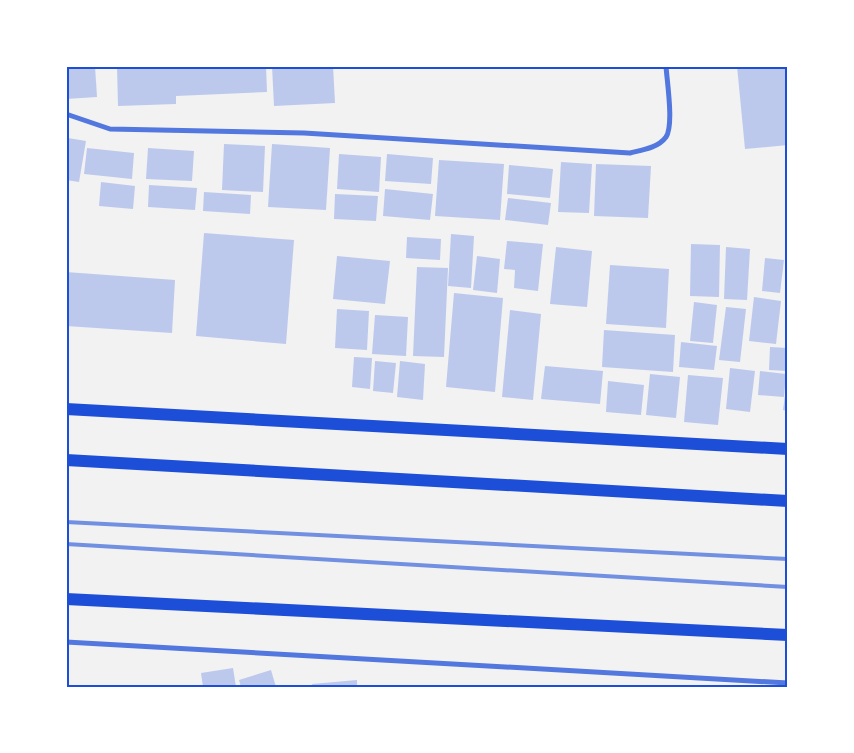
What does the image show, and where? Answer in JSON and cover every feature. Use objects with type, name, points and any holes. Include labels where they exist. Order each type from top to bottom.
[{"type":"main road","points":[[66,409],[788,449]]},
{"type":"main road","points":[[66,460],[788,501]]},
{"type":"main road","points":[[66,599],[788,635]]},
{"type":"street","points":[[66,114],[110,129],[304,133],[630,154],[657,144],[666,138],[670,127],[666,66]]},
{"type":"street","points":[[66,642],[788,683]]},
{"type":"building","points":[[66,66],[95,66],[97,97],[66,99]]},
{"type":"building","points":[[117,66],[266,66],[267,92],[176,96],[176,104],[118,106]]},
{"type":"building","points":[[272,66],[333,66],[335,103],[274,106]]},
{"type":"building","points":[[737,66],[788,66],[788,145],[745,149]]},
{"type":"building","points":[[68,138],[86,141],[79,182],[66,180]]},
{"type":"building","points":[[224,144],[265,146],[263,192],[222,190]]},
{"type":"building","points":[[272,144],[330,148],[326,210],[268,207]]},
{"type":"building","points":[[87,148],[134,153],[132,179],[84,174]]},
{"type":"building","points":[[148,148],[194,151],[192,181],[146,179]]},
{"type":"building","points":[[339,154],[381,157],[379,192],[337,189]]},
{"type":"building","points":[[387,154],[433,158],[431,184],[385,181]]},
{"type":"building","points":[[439,160],[504,164],[500,220],[435,216]]},
{"type":"building","points":[[561,162],[592,164],[589,213],[558,212]]},
{"type":"building","points":[[596,164],[651,166],[648,218],[594,216]]},
{"type":"building","points":[[509,165],[553,169],[550,198],[507,194]]},
{"type":"building","points":[[101,182],[135,186],[133,209],[99,206]]},
{"type":"building","points":[[149,185],[197,188],[195,210],[148,207]]},
{"type":"building","points":[[385,189],[433,194],[430,220],[383,216]]},
{"type":"building","points":[[204,192],[251,195],[250,214],[203,211]]},
{"type":"building","points":[[335,194],[378,196],[376,221],[334,219]]},
{"type":"building","points":[[508,198],[551,203],[548,225],[505,220]]},
{"type":"building","points":[[204,233],[294,240],[286,344],[196,336]]},
{"type":"building","points":[[451,234],[474,236],[471,288],[448,286]]},
{"type":"building","points":[[407,237],[441,239],[440,260],[406,258]]},
{"type":"building","points":[[507,241],[543,244],[538,291],[514,288],[515,270],[504,269]]},
{"type":"building","points":[[691,244],[720,245],[719,297],[690,296]]},
{"type":"building","points":[[556,247],[592,251],[587,307],[550,304]]},
{"type":"building","points":[[726,247],[750,249],[747,300],[724,299]]},
{"type":"building","points":[[337,256],[390,261],[385,304],[333,299]]},
{"type":"building","points":[[477,256],[500,259],[497,293],[473,290]]},
{"type":"building","points":[[765,258],[784,260],[780,293],[762,291]]},
{"type":"building","points":[[610,265],[669,269],[666,328],[606,324]]},
{"type":"building","points":[[417,267],[448,268],[444,357],[413,356]]},
{"type":"building","points":[[66,272],[175,280],[172,333],[66,326]]},
{"type":"building","points":[[786,278],[788,279],[788,293],[785,293]]},
{"type":"building","points":[[454,293],[503,298],[495,392],[446,387]]},
{"type":"building","points":[[754,297],[781,301],[776,344],[749,341]]},
{"type":"building","points":[[694,302],[717,305],[713,343],[690,341]]},
{"type":"building","points":[[726,307],[746,309],[740,362],[719,360]]},
{"type":"building","points":[[337,309],[369,311],[367,350],[335,348]]},
{"type":"building","points":[[510,310],[541,314],[533,400],[502,397]]},
{"type":"building","points":[[375,315],[408,317],[406,356],[372,354]]},
{"type":"building","points":[[604,330],[675,335],[673,372],[602,367]]},
{"type":"building","points":[[681,342],[717,346],[714,370],[679,367]]},
{"type":"building","points":[[770,347],[788,348],[788,371],[769,370]]},
{"type":"building","points":[[354,357],[372,358],[370,389],[352,387]]},
{"type":"building","points":[[375,361],[396,363],[393,393],[373,391]]},
{"type":"building","points":[[400,361],[425,364],[423,400],[397,397]]},
{"type":"building","points":[[545,366],[603,371],[600,404],[541,399]]},
{"type":"building","points":[[730,368],[755,371],[750,412],[726,409]]},
{"type":"building","points":[[760,371],[786,374],[784,397],[758,395]]},
{"type":"building","points":[[650,374],[680,377],[676,418],[646,415]]},
{"type":"building","points":[[688,375],[723,378],[718,425],[684,422]]},
{"type":"building","points":[[608,381],[644,385],[641,415],[606,412]]},
{"type":"building","points":[[785,395],[788,395],[788,411],[783,410]]},
{"type":"building","points":[[233,668],[236,687],[203,687],[201,673]]},
{"type":"building","points":[[271,670],[276,687],[241,687],[239,680]]},
{"type":"building","points":[[357,680],[357,687],[313,687],[312,684]]},
{"type":"railway","points":[[66,522],[788,559]]},
{"type":"railway","points":[[66,544],[788,587]]}]
